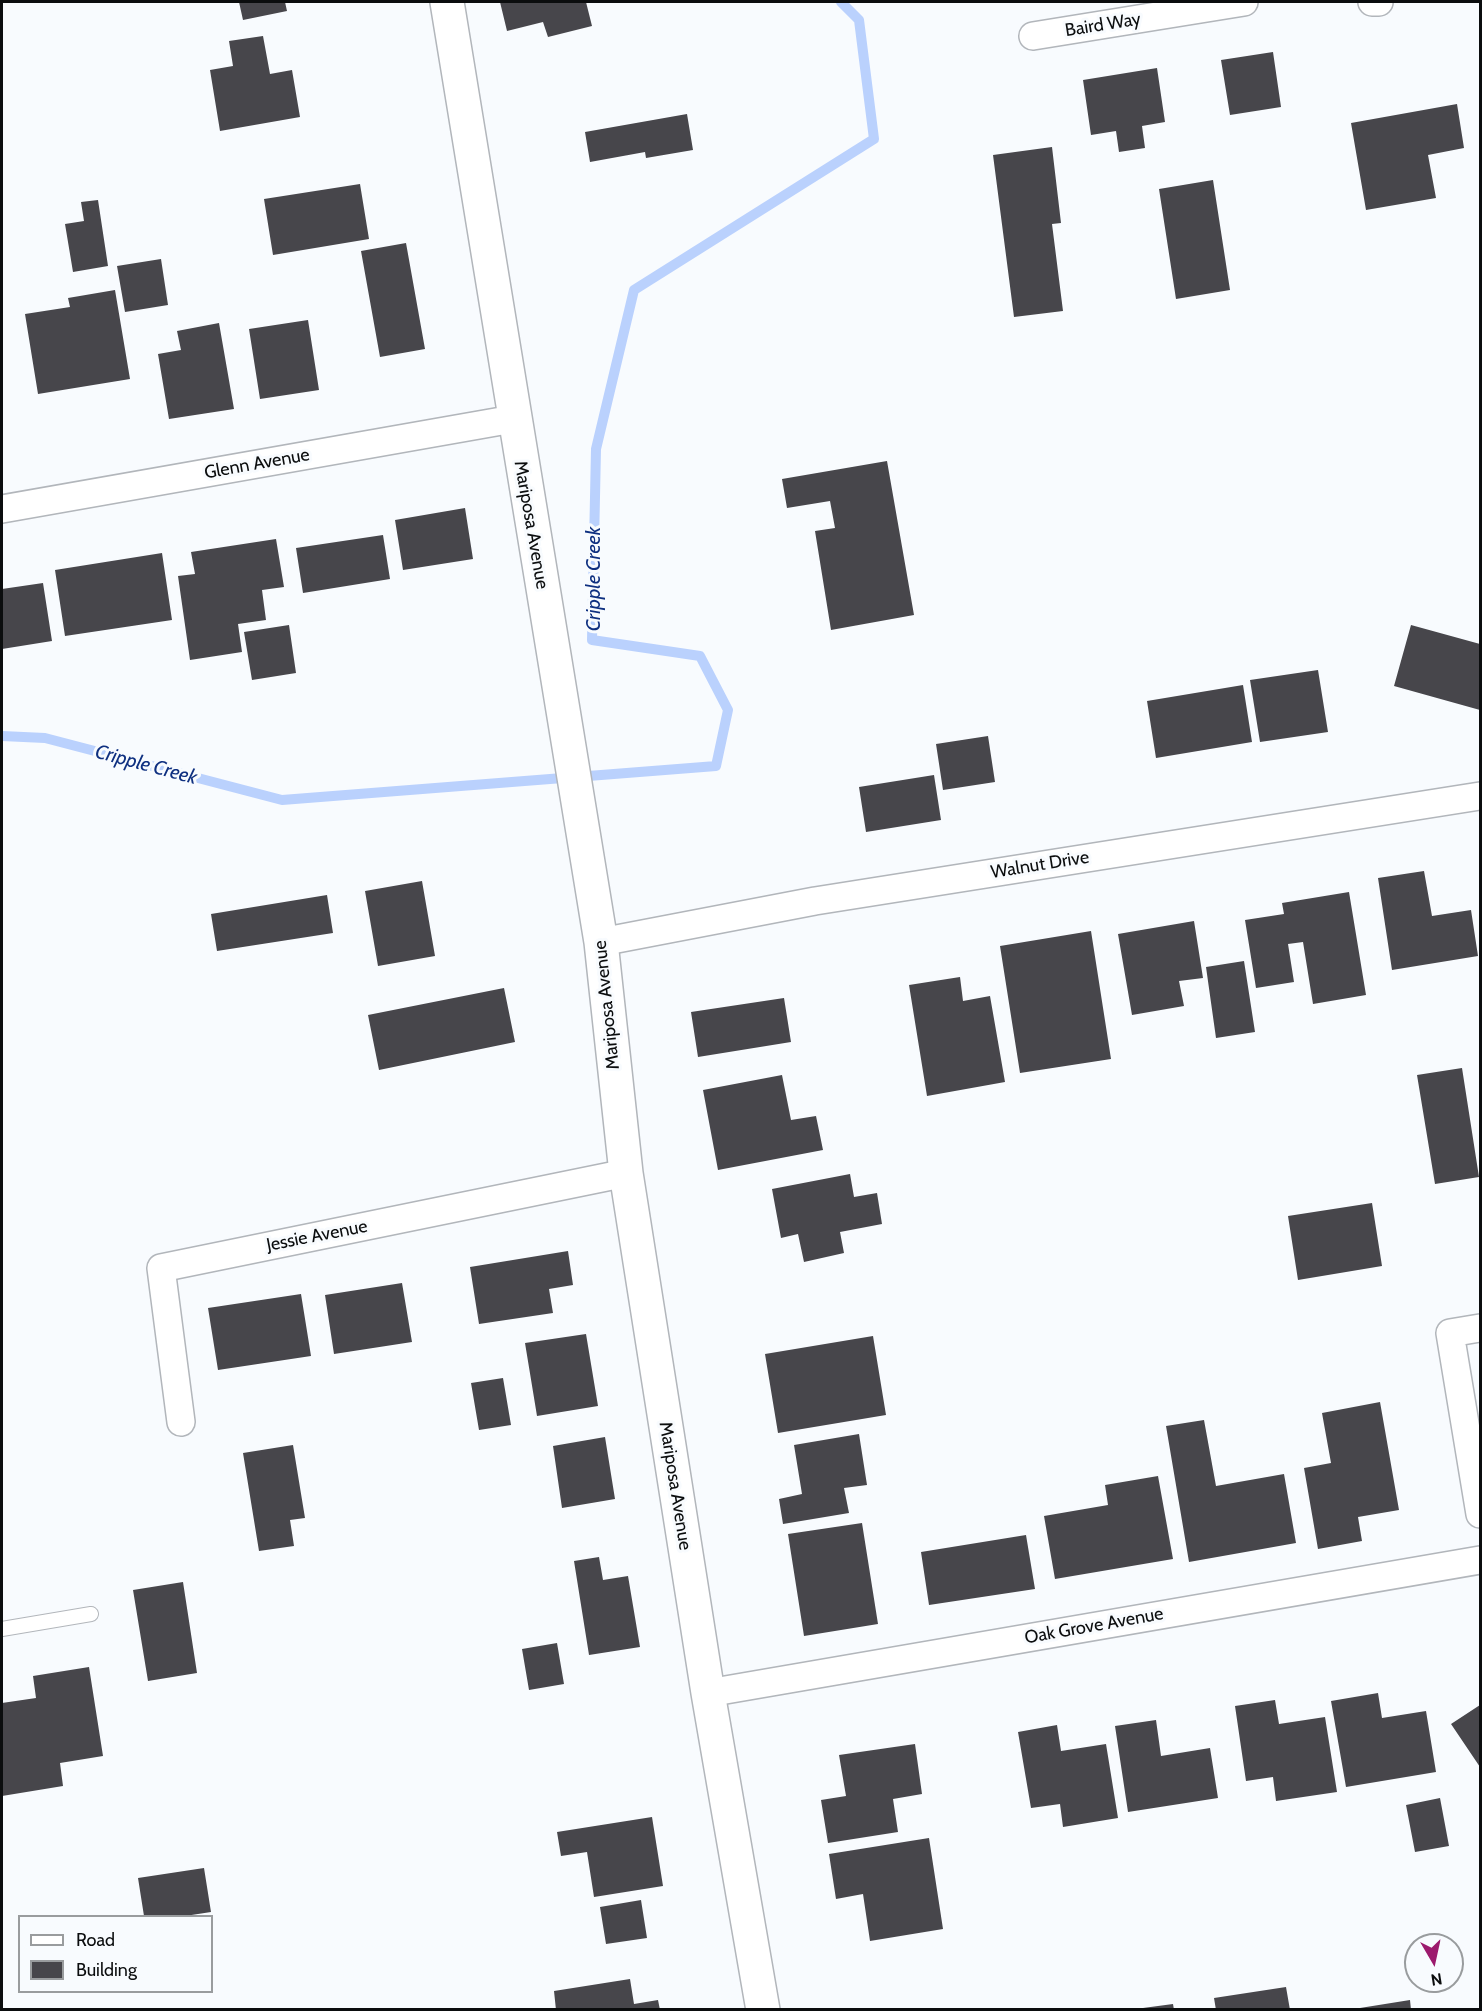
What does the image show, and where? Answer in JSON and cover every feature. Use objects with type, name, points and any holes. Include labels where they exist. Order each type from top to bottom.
[{"type":"street","name":"Mariposa Avenue","points":[[447,2],[513,419],[601,942],[626,1173],[708,1693],[763,2010]]},
{"type":"street","name":"Baird Way","points":[[1033,36],[1244,2]]},
{"type":"street","points":[[1372,2],[1379,2]]},
{"type":"street","name":"Glenn Avenue","points":[[2,509],[513,419]]},
{"type":"street","name":"Walnut Drive","points":[[601,942],[826,899],[1480,796]]},
{"type":"street","name":"Jessie Avenue","points":[[181,1422],[161,1268],[626,1173]]},
{"type":"street","points":[[1480,1328],[1450,1333],[1480,1514]]},
{"type":"street","name":"Oak Grove Avenue","points":[[708,1693],[1480,1560]]},
{"type":"lane","points":[[2,1629],[91,1614]]},
{"type":"building","points":[[239,2],[285,2],[287,11],[243,20]]},
{"type":"building","points":[[500,2],[586,2],[592,26],[548,37],[543,22],[507,31]]},
{"type":"building","points":[[263,36],[270,74],[292,70],[300,117],[220,131],[210,70],[233,66],[229,41]]},
{"type":"building","points":[[1273,52],[1281,107],[1230,115],[1221,60]]},
{"type":"building","points":[[1157,68],[1165,122],[1142,126],[1145,148],[1119,152],[1116,131],[1091,135],[1083,80]]},
{"type":"building","points":[[1457,104],[1464,148],[1428,155],[1436,198],[1366,210],[1351,123]]},
{"type":"building","points":[[687,114],[693,150],[646,158],[645,152],[590,162],[585,132]]},
{"type":"building","points":[[1052,147],[1061,223],[1052,224],[1063,311],[1014,317],[993,155]]},
{"type":"building","points":[[1213,180],[1230,290],[1176,299],[1159,189]]},
{"type":"building","points":[[360,184],[369,239],[273,255],[264,199]]},
{"type":"building","points":[[98,200],[108,266],[73,272],[65,224],[84,221],[81,202]]},
{"type":"building","points":[[406,243],[425,349],[380,357],[361,251]]},
{"type":"building","points":[[161,259],[168,305],[125,312],[117,266]]},
{"type":"building","points":[[115,290],[130,379],[38,394],[25,314],[70,307],[68,298]]},
{"type":"building","points":[[308,320],[319,390],[260,399],[249,329]]},
{"type":"building","points":[[219,323],[234,409],[169,419],[158,354],[181,350],[177,331]]},
{"type":"building","points":[[887,461],[914,615],[831,630],[815,531],[835,528],[830,501],[787,508],[782,479]]},
{"type":"building","points":[[465,508],[473,559],[403,570],[395,520]]},
{"type":"building","points":[[383,535],[390,579],[303,593],[296,548]]},
{"type":"building","points":[[276,539],[284,587],[262,590],[266,620],[238,624],[242,652],[190,660],[178,576],[195,574],[191,552]]},
{"type":"building","points":[[162,553],[172,620],[65,636],[55,570]]},
{"type":"building","points":[[43,583],[52,641],[2,649],[2,589]]},
{"type":"building","points":[[289,625],[296,673],[252,680],[244,632]]},
{"type":"building","points":[[1411,625],[1480,644],[1480,710],[1394,686]]},
{"type":"building","points":[[1318,670],[1328,732],[1260,742],[1250,680]]},
{"type":"building","points":[[1243,685],[1252,742],[1156,758],[1147,701]]},
{"type":"building","points":[[988,736],[995,782],[943,790],[936,744]]},
{"type":"building","points":[[934,775],[941,820],[866,832],[859,787]]},
{"type":"building","points":[[1424,871],[1432,916],[1471,910],[1478,956],[1392,970],[1378,878]]},
{"type":"building","points":[[422,881],[435,956],[378,966],[365,891]]},
{"type":"building","points":[[1349,892],[1366,995],[1313,1004],[1303,942],[1288,944],[1294,982],[1256,988],[1245,920],[1284,914],[1282,903]]},
{"type":"building","points":[[327,895],[333,933],[217,951],[211,914]]},
{"type":"building","points":[[1194,921],[1203,978],[1179,981],[1184,1006],[1132,1015],[1118,934]]},
{"type":"building","points":[[1091,931],[1111,1059],[1020,1073],[1000,946]]},
{"type":"building","points":[[1244,961],[1255,1032],[1216,1038],[1206,967]]},
{"type":"building","points":[[960,977],[963,1001],[990,996],[1005,1082],[927,1096],[909,985]]},
{"type":"building","points":[[504,988],[515,1042],[379,1070],[368,1015]]},
{"type":"building","points":[[784,998],[791,1042],[698,1057],[691,1012]]},
{"type":"building","points":[[1462,1068],[1479,1177],[1435,1184],[1417,1075]]},
{"type":"building","points":[[782,1075],[791,1120],[816,1116],[823,1150],[718,1170],[703,1090]]},
{"type":"building","points":[[850,1174],[854,1197],[877,1193],[882,1224],[840,1232],[844,1253],[804,1262],[798,1234],[781,1238],[772,1189]]},
{"type":"building","points":[[1372,1203],[1382,1266],[1298,1280],[1288,1216]]},
{"type":"building","points":[[568,1251],[573,1285],[549,1289],[553,1313],[479,1324],[470,1267]]},
{"type":"building","points":[[402,1283],[412,1342],[334,1354],[325,1295]]},
{"type":"building","points":[[301,1294],[311,1356],[218,1370],[208,1308]]},
{"type":"building","points":[[586,1334],[598,1406],[537,1416],[525,1343]]},
{"type":"building","points":[[873,1336],[886,1415],[778,1433],[765,1354]]},
{"type":"building","points":[[503,1378],[511,1425],[479,1430],[471,1383]]},
{"type":"building","points":[[1380,1402],[1399,1510],[1358,1517],[1362,1541],[1318,1549],[1304,1468],[1331,1463],[1322,1413]]},
{"type":"building","points":[[1204,1420],[1216,1486],[1284,1474],[1296,1543],[1189,1562],[1166,1426]]},
{"type":"building","points":[[859,1434],[867,1485],[844,1488],[849,1513],[783,1524],[779,1499],[802,1494],[794,1445]]},
{"type":"building","points":[[605,1437],[615,1499],[562,1508],[553,1446]]},
{"type":"building","points":[[293,1445],[305,1518],[290,1520],[294,1546],[259,1551],[243,1453]]},
{"type":"building","points":[[1158,1476],[1173,1559],[1055,1579],[1044,1516],[1108,1505],[1105,1485]]},
{"type":"building","points":[[862,1523],[878,1624],[804,1636],[788,1534]]},
{"type":"building","points":[[1026,1535],[1035,1589],[929,1605],[921,1552]]},
{"type":"building","points":[[599,1557],[603,1580],[628,1576],[640,1647],[589,1655],[574,1561]]},
{"type":"building","points":[[183,1582],[197,1673],[148,1681],[133,1590]]},
{"type":"building","points":[[557,1643],[564,1684],[529,1690],[522,1649]]},
{"type":"building","points":[[89,1667],[103,1756],[60,1763],[63,1786],[2,1796],[2,1703],[36,1698],[33,1676]]},
{"type":"building","points":[[1378,1693],[1382,1718],[1426,1711],[1436,1772],[1346,1787],[1331,1701]]},
{"type":"building","points":[[1275,1700],[1279,1724],[1325,1717],[1337,1792],[1276,1801],[1273,1777],[1246,1781],[1235,1706]]},
{"type":"building","points":[[1480,1705],[1480,1767],[1451,1724]]},
{"type":"building","points":[[1156,1720],[1161,1756],[1210,1748],[1218,1798],[1128,1812],[1115,1726]]},
{"type":"building","points":[[1057,1725],[1061,1751],[1106,1744],[1118,1818],[1063,1827],[1060,1804],[1031,1808],[1018,1732]]},
{"type":"building","points":[[915,1744],[922,1794],[893,1799],[898,1832],[828,1843],[821,1800],[846,1796],[839,1755]]},
{"type":"building","points":[[1440,1798],[1449,1846],[1415,1852],[1406,1805]]},
{"type":"building","points":[[652,1817],[663,1886],[594,1897],[587,1852],[561,1856],[557,1832]]},
{"type":"building","points":[[929,1838],[943,1929],[870,1941],[863,1894],[836,1899],[829,1854]]},
{"type":"building","points":[[204,1868],[211,1912],[192,1915],[144,1915],[138,1878]]},
{"type":"building","points":[[641,1900],[647,1938],[606,1944],[600,1907]]},
{"type":"building","points":[[630,1979],[634,2004],[658,2000],[660,2010],[556,2010],[554,1991]]},
{"type":"building","points":[[1286,1987],[1290,2010],[1216,2010],[1214,1998]]},
{"type":"building","points":[[1410,2000],[1411,2010],[1360,2010],[1360,2008]]},
{"type":"building","points":[[1173,2004],[1174,2010],[1143,2010],[1143,2008]]},
{"type":"waterway","name":"Cripple Creek","points":[[2,736],[45,738],[282,800],[716,766],[728,710],[700,656],[592,640],[596,449],[634,290],[874,139],[859,20],[841,2]]}]
